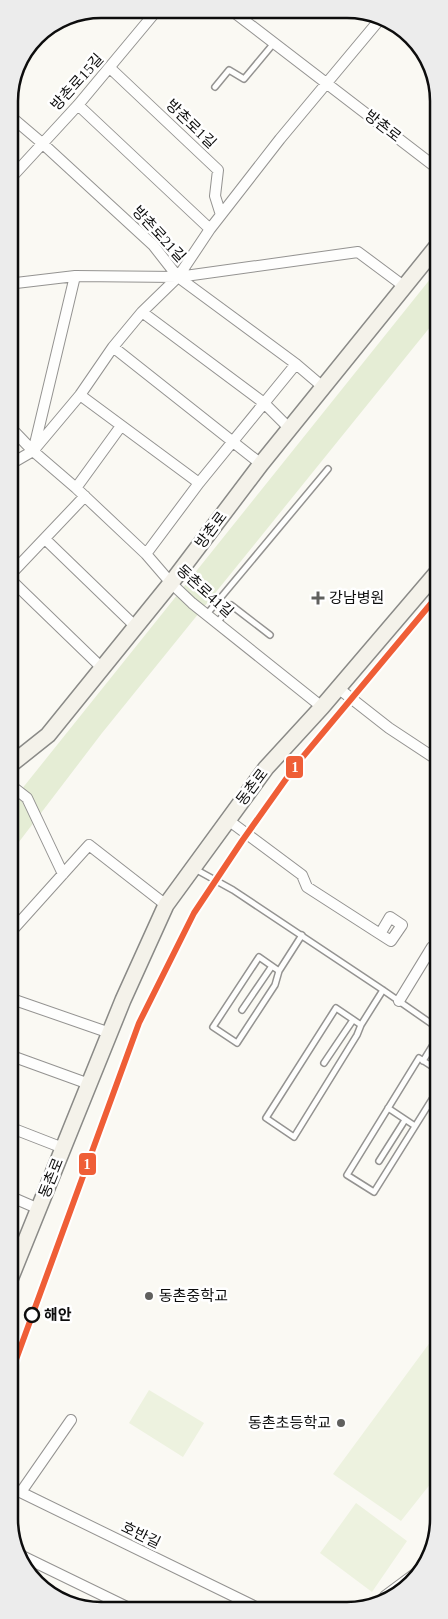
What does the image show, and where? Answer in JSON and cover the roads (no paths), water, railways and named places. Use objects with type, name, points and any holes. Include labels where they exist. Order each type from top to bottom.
[{"type":"main road","name":"방촌로","points":[[18,759],[48,735],[172,583],[289,428],[430,255]]},
{"type":"main road","name":"동촌로","points":[[18,1261],[110,1033],[166,906],[192,867],[266,768],[322,707],[430,581]]},
{"type":"street","name":"방촌로15길","points":[[18,165],[42,143],[78,105],[151,18]]},
{"type":"street","points":[[242,18],[328,83]]},
{"type":"street","points":[[18,459],[33,451],[80,395],[113,347],[142,312],[178,276],[210,229],[280,139],[377,24]]},
{"type":"street","name":"방촌로1길","points":[[110,68],[218,170],[215,196],[221,215]]},
{"type":"street","name":"방촌로","points":[[328,83],[430,163]]},
{"type":"street","points":[[78,105],[210,229]]},
{"type":"street","name":"방촌로21길","points":[[18,123],[153,245],[178,276],[296,364],[323,387]]},
{"type":"street","points":[[18,283],[75,276],[178,276],[358,252],[405,287]]},
{"type":"street","points":[[33,451],[75,276]]},
{"type":"street","points":[[142,312],[264,403],[289,428]]},
{"type":"street","points":[[113,347],[261,464]]},
{"type":"street","points":[[146,554],[199,482],[296,364]]},
{"type":"street","points":[[80,395],[199,482]]},
{"type":"street","points":[[76,488],[121,426]]},
{"type":"street","name":"동촌로41길","points":[[18,435],[33,451],[85,496],[146,554],[172,583],[206,614],[322,707]]},
{"type":"street","points":[[18,568],[85,496]]},
{"type":"street","points":[[45,539],[136,627]]},
{"type":"street","points":[[18,586],[102,668]]},
{"type":"street","points":[[338,688],[390,728],[430,755]]},
{"type":"street","points":[[18,791],[27,798],[63,874]]},
{"type":"street","points":[[228,820],[302,875],[307,887],[380,934]]},
{"type":"street","points":[[18,924],[89,845],[166,906]]},
{"type":"street","points":[[399,1001],[430,950]]},
{"type":"street","points":[[18,1001],[110,1033]]},
{"type":"street","points":[[18,1058],[89,1084]]},
{"type":"street","name":"동촌로","points":[[18,1130],[63,1148]]},
{"type":"street","name":"동촌로","points":[[18,1200],[38,1209]]},
{"type":"street","points":[[20,1492],[71,1420]]},
{"type":"street","name":"호반길","points":[[20,1492],[246,1602]]},
{"type":"street","points":[[27,1558],[119,1602]]},
{"type":"lane","points":[[215,87],[228,70],[244,78],[275,43]]},
{"type":"lane","points":[[206,614],[328,469]]},
{"type":"lane","points":[[217,623],[231,605],[270,635]]},
{"type":"lane","points":[[192,867],[233,890],[302,935],[430,1023]]},
{"type":"lane","points":[[279,971],[259,957],[213,1027],[237,1043],[274,986],[279,971],[302,935]]},
{"type":"lane","points":[[242,1010],[272,966]]},
{"type":"lane","points":[[361,1024],[336,1008],[266,1118],[294,1137],[357,1036],[361,1024],[383,990]]},
{"type":"lane","points":[[324,1063],[353,1020]]},
{"type":"lane","points":[[423,1061],[430,1050]]},
{"type":"lane","points":[[430,1065],[420,1058],[347,1175],[374,1192],[430,1102]]},
{"type":"lane","points":[[388,1108],[415,1126]]},
{"type":"lane","points":[[378,1161],[406,1120]]},
{"type":"place","name":"강남병원","points":[[318,598]]},
{"type":"place","name":"동촌중학교","points":[[149,1296]]},
{"type":"place","name":"해안","points":[[32,1315]]},
{"type":"place","name":"동촌초등학교","points":[[341,1423]]}]
